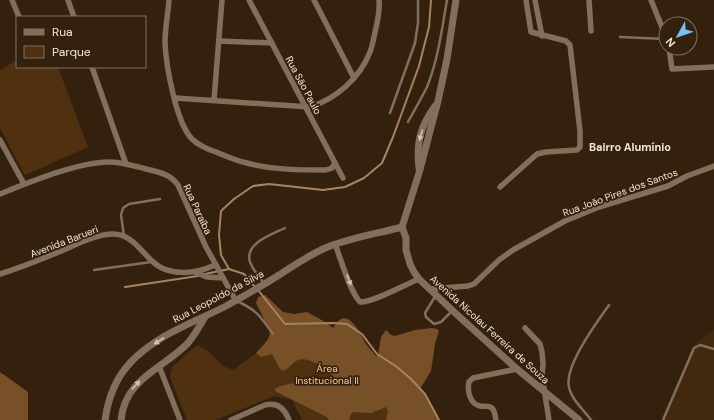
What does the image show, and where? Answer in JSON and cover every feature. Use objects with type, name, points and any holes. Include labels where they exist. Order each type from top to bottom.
[{"type":"street","points":[[12,0],[19,16]]},
{"type":"street","points":[[68,0],[74,16]]},
{"type":"street","points":[[169,0],[165,42],[168,68],[174,98],[183,126],[188,134],[200,145],[248,164],[326,170],[330,169],[335,163]]},
{"type":"street","points":[[214,100],[222,0]]},
{"type":"street","name":"Rua São Paulo","points":[[249,0],[343,178]]},
{"type":"street","points":[[314,0],[354,78]]},
{"type":"street","points":[[174,98],[310,107],[321,104],[331,98],[354,78],[365,62],[370,51],[378,17],[379,0]]},
{"type":"street","name":"Avenida Nicolau Ferreira de Souza","points":[[456,0],[447,59],[438,101],[419,173],[402,227],[406,238],[406,250],[410,264],[419,279],[453,311],[517,369],[579,420]]},
{"type":"street","points":[[500,186],[537,154],[577,150],[580,147],[580,131],[570,45],[566,41],[532,34],[529,31],[526,0]]},
{"type":"street","points":[[535,0],[542,36]]},
{"type":"street","points":[[589,0],[591,31]]},
{"type":"street","points":[[651,0],[658,18]]},
{"type":"street","points":[[528,14],[537,12]]},
{"type":"street","points":[[219,41],[272,43]]},
{"type":"street","points":[[670,56],[672,69],[714,67]]},
{"type":"street","points":[[92,68],[126,164]]},
{"type":"street","points":[[0,140],[24,184]]},
{"type":"street","name":"Rua Paraíba","points":[[0,194],[24,184],[74,168],[96,163],[110,162],[126,164],[159,172],[173,180],[178,186],[215,265],[236,301]]},
{"type":"street","name":"Rua João Pires dos Santos","points":[[430,289],[468,286],[474,284],[499,260],[512,250],[565,221],[599,207],[668,186],[687,176],[714,166]]},
{"type":"street","name":"Rua Leopoldo da Silva","points":[[105,420],[107,405],[115,383],[130,363],[148,348],[178,328],[236,301],[306,258],[335,244],[402,227]]},
{"type":"street","name":"Avenida Barueri","points":[[0,274],[17,269],[81,242],[106,234],[124,236]]},
{"type":"street","points":[[124,236],[132,241],[152,262],[160,268],[171,271],[194,272],[207,277],[223,278]]},
{"type":"street","points":[[335,244],[352,289],[356,298],[360,302],[374,299],[419,279]]},
{"type":"street","points":[[194,272],[215,265]]},
{"type":"street","points":[[121,420],[122,411],[130,392],[148,373],[189,342],[206,316]]},
{"type":"street","points":[[525,328],[540,344],[543,364],[542,376],[549,420]]},
{"type":"street","points":[[159,366],[180,420]]},
{"type":"street","points":[[496,420],[493,409],[475,404],[470,398],[468,385],[470,380],[473,378],[517,369]]},
{"type":"street","points":[[231,420],[265,405],[271,404],[282,408],[289,420]]},
{"type":"lane","points":[[390,113],[415,43],[418,23],[418,0]]},
{"type":"lane","points":[[408,122],[427,86],[435,60],[447,0]]},
{"type":"lane","points":[[620,37],[658,38]]},
{"type":"lane","points":[[124,236],[121,212],[123,208],[129,204],[160,199]]},
{"type":"lane","points":[[265,284],[250,263],[250,250],[257,243],[285,228]]},
{"type":"lane","points":[[94,270],[152,262]]},
{"type":"lane","points":[[436,295],[426,309],[426,317],[434,324],[437,324],[453,311]]},
{"type":"lane","points":[[236,301],[250,307],[258,314],[272,334]]},
{"type":"lane","points":[[591,420],[573,396],[569,388],[568,380],[572,364],[609,305]]},
{"type":"lane","points":[[663,420],[694,348],[700,345],[714,349]]},
{"type":"shaded area","points":[[265,295],[283,312],[294,314],[307,312],[333,328],[341,319],[345,318],[349,320],[356,327],[366,344],[376,356],[378,355],[381,337],[386,330],[391,335],[395,336],[415,330],[432,328],[437,329],[439,331],[435,344],[431,371],[420,389],[439,420],[386,420],[388,411],[386,407],[371,413],[353,412],[349,420],[329,420],[327,417],[275,391],[275,389],[281,386],[294,383],[328,384],[334,377],[318,364],[302,359],[296,361],[283,371],[280,369],[272,354],[261,357],[256,353],[265,343],[270,334],[270,331],[256,303],[258,297]]},
{"type":"shaded area","points":[[714,330],[714,420],[663,420],[695,344]]},
{"type":"shaded area","points":[[0,372],[28,392],[28,420],[0,420]]},
{"type":"green space","points":[[16,61],[16,68],[58,68],[88,147],[25,175],[0,128],[0,70]]},
{"type":"green space","name":"Área Institucional II","points":[[290,329],[432,420],[302,420],[292,400],[274,396],[216,420],[187,420],[170,377],[172,367],[197,345],[207,350],[223,366],[233,370]]},
{"type":"waterway","points":[[255,287],[244,274],[229,269],[221,255],[219,235],[221,211],[234,199],[253,186],[269,184],[323,190],[345,187],[364,178],[382,163],[419,66],[429,27],[431,0]]},
{"type":"waterway","points":[[205,274],[229,269]]},
{"type":"waterway","points":[[125,287],[198,276]]},
{"type":"waterway","points":[[258,290],[285,324],[347,324],[362,334],[377,354],[397,367],[425,394],[439,420]]},
{"type":"district","name":"Bairro Alumínio","points":[[630,147]]}]
